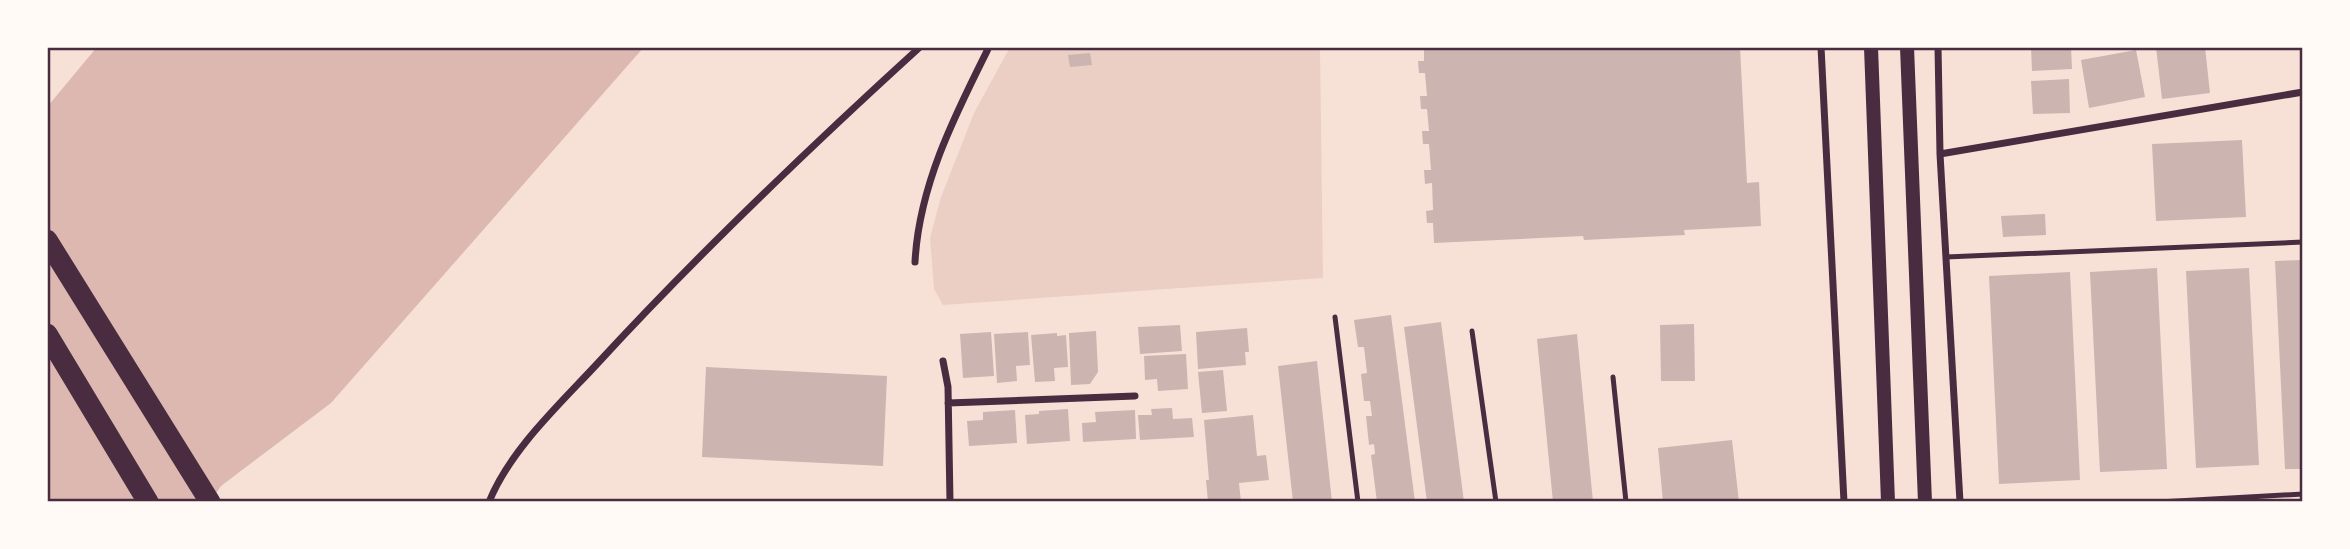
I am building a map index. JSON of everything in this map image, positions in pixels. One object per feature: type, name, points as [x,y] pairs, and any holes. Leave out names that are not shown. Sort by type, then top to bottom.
[{"type":"highway","points":[[47,240],[210,502]]},
{"type":"highway","points":[[47,334],[148,502]]},
{"type":"main road","points":[[1871,47],[1888,502]]},
{"type":"main road","points":[[1907,47],[1925,502]]},
{"type":"street","points":[[489,502],[494,490],[530,438],[615,344],[743,212],[920,47]]},
{"type":"street","points":[[915,262],[917,234],[924,201],[953,118],[989,47]]},
{"type":"street","points":[[1821,47],[1844,502]]},
{"type":"street","points":[[1938,47],[1940,154],[1960,502]]},
{"type":"street","points":[[1940,154],[2303,92]]},
{"type":"street","points":[[943,361],[948,387],[950,502]]},
{"type":"street","points":[[948,403],[1135,396]]},
{"type":"lane","points":[[1946,257],[2303,242]]},
{"type":"lane","points":[[1335,317],[1358,502]]},
{"type":"lane","points":[[1472,331],[1496,502]]},
{"type":"lane","points":[[1613,377],[1626,502]]},
{"type":"lane","points":[[2159,502],[2303,494]]},
{"type":"shaded area","points":[[97,47],[644,47],[331,403],[221,486],[210,502],[47,502],[47,107]]},
{"type":"shaded area","points":[[1010,47],[1320,47],[1323,278],[943,305],[934,289],[930,238],[941,197],[974,113]]},
{"type":"building","points":[[1424,47],[1740,47],[1747,183],[1759,182],[1761,226],[1684,230],[1685,235],[1584,240],[1583,236],[1434,243],[1433,223],[1427,223],[1426,211],[1433,210],[1432,183],[1425,184],[1424,170],[1431,170],[1429,144],[1423,144],[1422,131],[1429,131],[1427,109],[1421,109],[1420,96],[1427,96],[1425,73],[1419,73],[1418,61],[1424,61]]},
{"type":"building","points":[[2031,47],[2071,47],[2072,69],[2032,71]]},
{"type":"building","points":[[2156,47],[2205,47],[2210,93],[2162,99]]},
{"type":"building","points":[[2136,50],[2145,97],[2089,108],[2081,60]]},
{"type":"building","points":[[1090,53],[1092,65],[1070,67],[1068,55]]},
{"type":"building","points":[[2069,79],[2070,113],[2033,114],[2031,81]]},
{"type":"building","points":[[2242,140],[2246,217],[2156,221],[2152,144]]},
{"type":"building","points":[[2045,214],[2046,235],[2003,237],[2001,216]]},
{"type":"building","points":[[2303,260],[2303,469],[2285,469],[2275,261]]},
{"type":"building","points":[[2157,268],[2167,469],[2100,472],[2090,272]]},
{"type":"building","points":[[2249,268],[2259,465],[2196,468],[2186,271]]},
{"type":"building","points":[[2070,272],[2080,480],[1999,484],[1989,276]]},
{"type":"building","points":[[1391,315],[1415,502],[1377,502],[1371,455],[1375,454],[1374,444],[1369,445],[1366,416],[1372,416],[1370,401],[1364,401],[1361,374],[1367,373],[1364,347],[1358,347],[1354,320]]},
{"type":"building","points":[[1441,322],[1464,502],[1427,502],[1404,327]]},
{"type":"building","points":[[1694,324],[1695,381],[1661,381],[1660,325]]},
{"type":"building","points":[[1180,325],[1182,351],[1140,354],[1138,327]]},
{"type":"building","points":[[1247,328],[1249,352],[1245,352],[1246,365],[1198,369],[1196,332]]},
{"type":"building","points":[[1096,331],[1098,372],[1090,384],[1071,385],[1069,333]]},
{"type":"building","points":[[991,332],[994,376],[963,378],[960,334]]},
{"type":"building","points":[[1028,332],[1030,365],[1016,366],[1017,381],[997,383],[994,334]]},
{"type":"building","points":[[1057,333],[1057,336],[1066,335],[1068,367],[1054,368],[1055,381],[1035,382],[1031,335]]},
{"type":"building","points":[[1577,334],[1593,502],[1553,502],[1537,339]]},
{"type":"building","points":[[1186,354],[1188,389],[1158,391],[1157,379],[1145,380],[1144,356]]},
{"type":"building","points":[[1317,361],[1332,502],[1293,502],[1278,366]]},
{"type":"building","points":[[706,367],[887,376],[883,466],[702,457]]},
{"type":"building","points":[[1223,370],[1227,411],[1202,413],[1198,372]]},
{"type":"building","points":[[1172,408],[1173,419],[1192,418],[1194,437],[1140,440],[1138,415],[1152,415],[1151,409]]},
{"type":"building","points":[[1068,409],[1070,441],[1027,444],[1025,415]]},
{"type":"building","points":[[1015,410],[1017,443],[969,446],[967,421],[983,420],[983,412]]},
{"type":"building","points":[[1135,410],[1136,439],[1083,442],[1082,423],[1096,422],[1095,412]]},
{"type":"building","points":[[1253,415],[1257,456],[1266,455],[1269,480],[1239,483],[1241,502],[1208,502],[1204,420]]},
{"type":"building","points":[[1732,440],[1739,502],[1663,502],[1658,448]]}]
